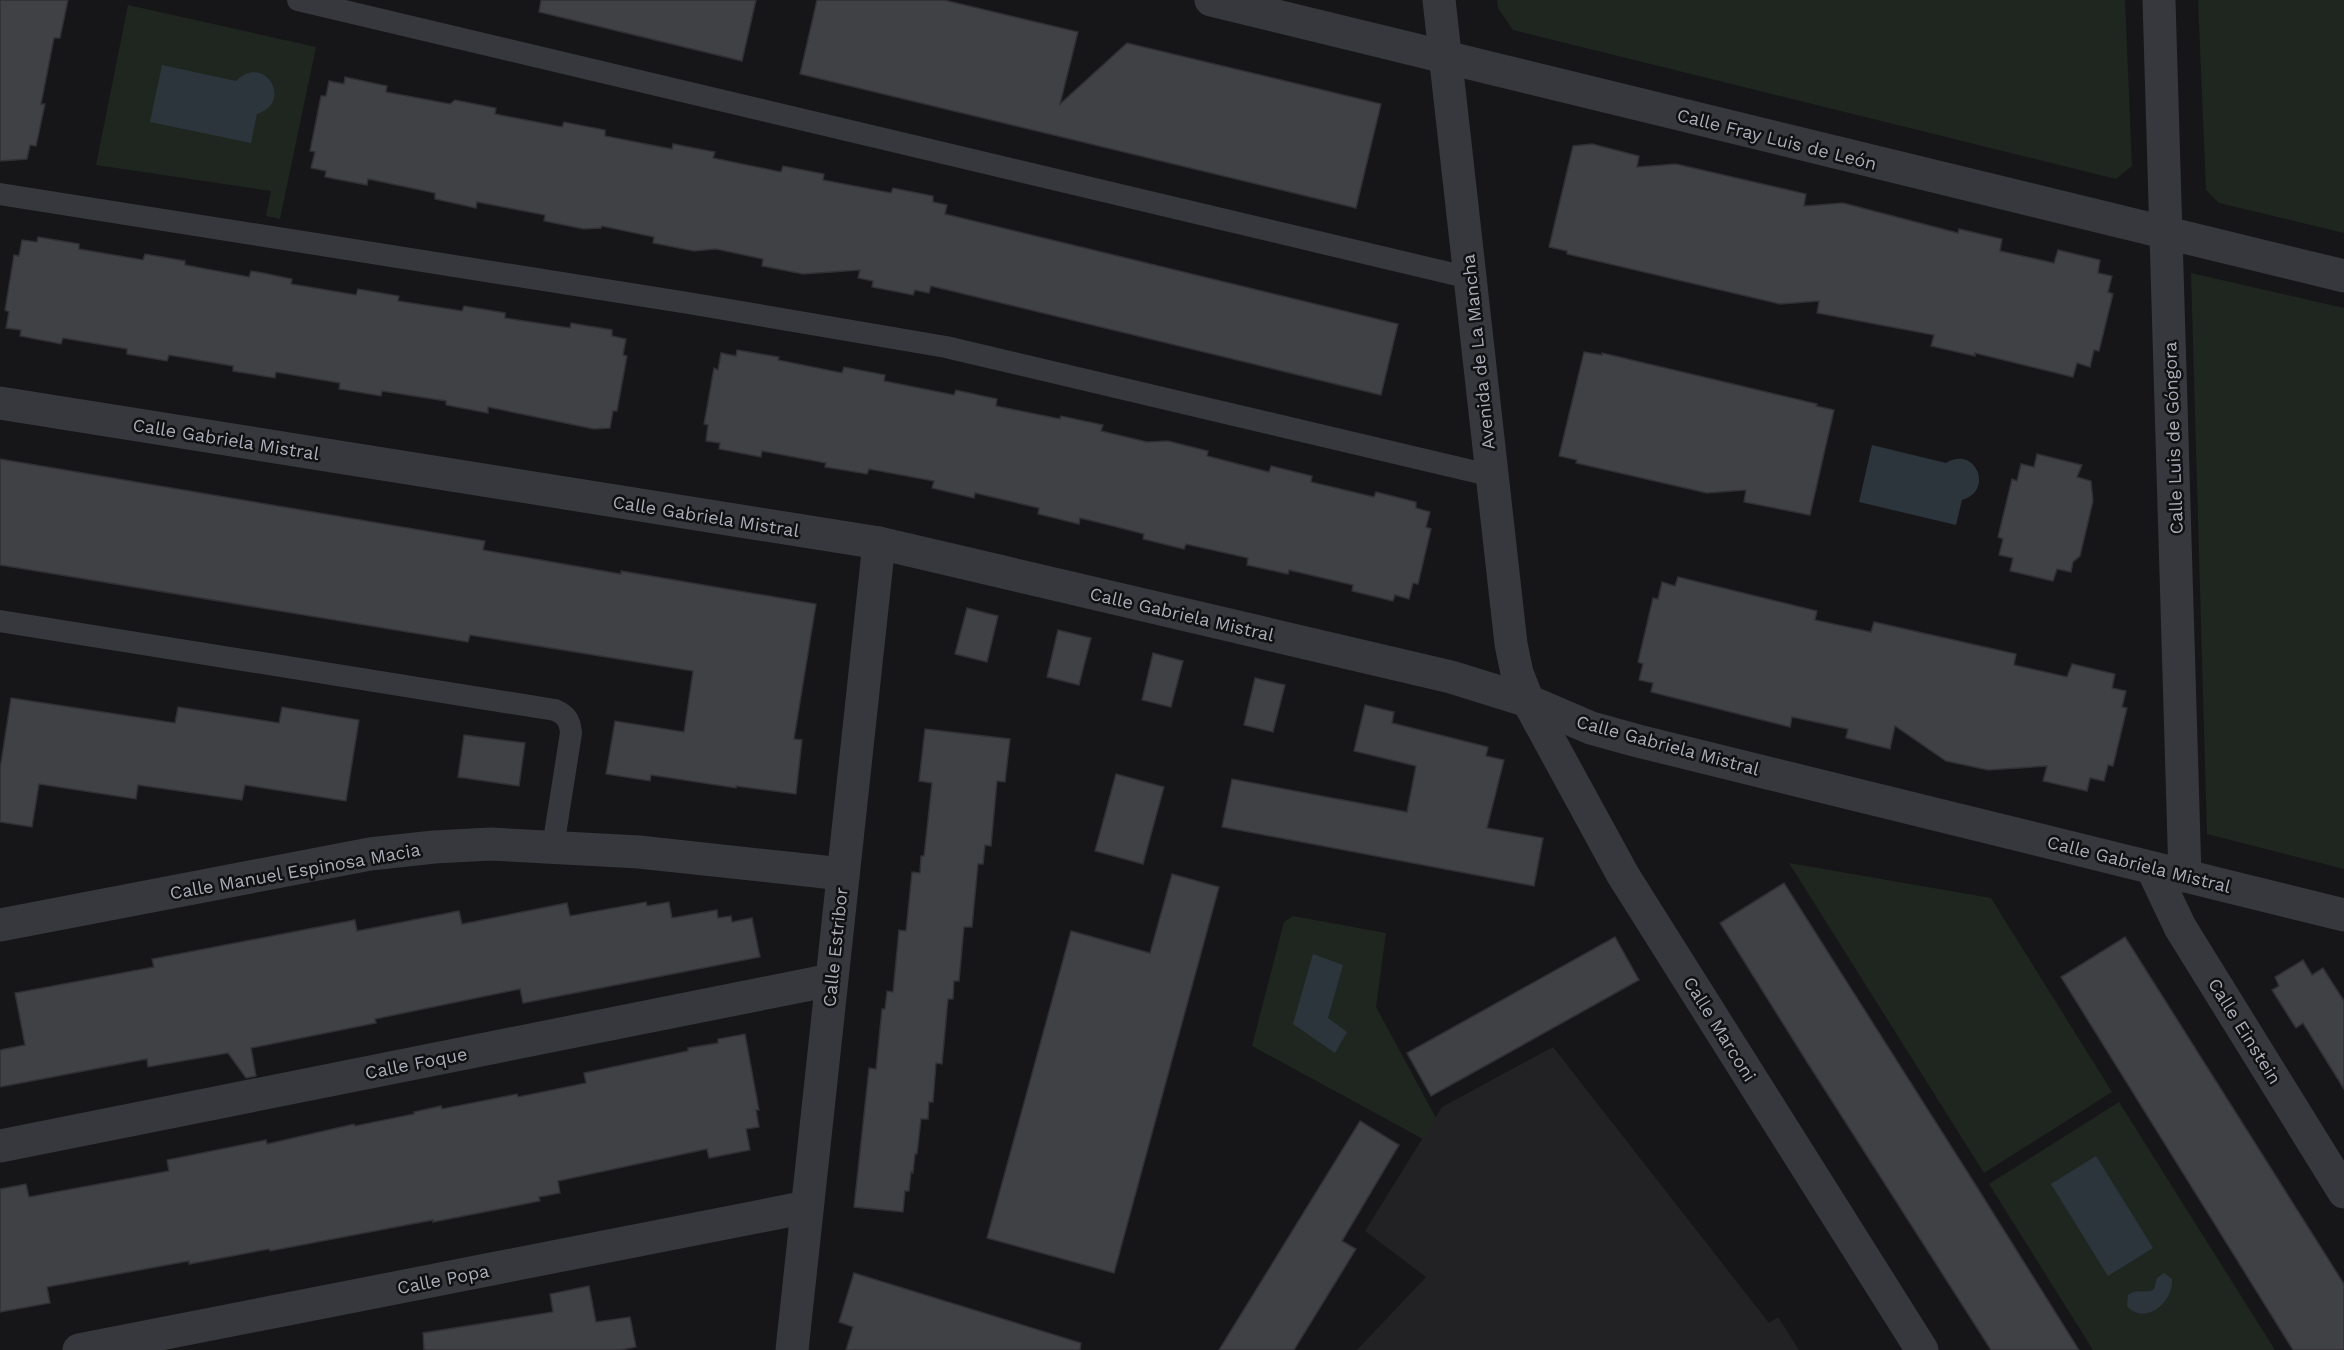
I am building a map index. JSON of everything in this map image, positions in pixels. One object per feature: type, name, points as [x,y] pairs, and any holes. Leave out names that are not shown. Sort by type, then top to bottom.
[{"type":"street","name":"Avenida de La Mancha","points":[[1439,0],[1511,644],[1517,673],[1528,701]]},
{"type":"street","name":"Calle Luis de Góngora","points":[[2159,0],[2185,876]]},
{"type":"street","name":"Calle Fray Luis de León","points":[[1217,1],[1446,56],[1549,84],[2344,276]]},
{"type":"street","name":"Calle Gabriela Mistral","points":[[0,403],[879,543],[1417,669],[1528,701],[1590,728],[1638,741],[2344,915]]},
{"type":"street","name":"Calle Estribor","points":[[792,1350],[879,543]]},
{"type":"street","name":"Calle Marconi","points":[[1528,701],[1623,875],[1922,1350]]},
{"type":"street","name":"Calle Manuel Espinosa Macia","points":[[0,925],[370,854],[491,844],[639,852],[843,874]]},
{"type":"street","name":"Calle Einstein","points":[[2152,868],[2180,927],[2344,1192]]},
{"type":"street","name":"Calle Foque","points":[[0,1146],[831,980]]},
{"type":"street","name":"Calle Popa","points":[[79,1350],[807,1207]]},
{"type":"lane","points":[[298,0],[1470,278]]},
{"type":"lane","points":[[0,194],[688,303],[946,347],[1492,476]]},
{"type":"lane","points":[[0,621],[555,710],[564,714],[570,722],[572,733],[553,847]]},
{"type":"shaded area","points":[[1497,0],[2125,0],[2132,166],[2116,179],[1513,30],[1498,8]]},
{"type":"shaded area","points":[[2198,0],[2344,0],[2344,233],[2219,203],[2206,190]]},
{"type":"shaded area","points":[[128,5],[316,47],[280,219],[266,216],[271,191],[96,165]]},
{"type":"shaded area","points":[[162,65],[236,81],[247,74],[257,72],[265,76],[271,82],[274,91],[273,100],[268,108],[257,114],[251,143],[150,122]]},
{"type":"shaded area","points":[[2191,273],[2344,308],[2344,869],[2207,834]]},
{"type":"shaded area","points":[[1872,445],[1946,463],[1956,459],[1973,464],[1979,479],[1978,487],[1972,495],[1962,500],[1956,525],[1859,502]]},
{"type":"shaded area","points":[[1789,863],[1991,898],[2112,1092],[1984,1173]]},
{"type":"shaded area","points":[[1293,916],[1386,933],[1376,1007],[1436,1118],[1423,1139],[1252,1046],[1284,922]]},
{"type":"shaded area","points":[[1313,954],[1343,965],[1328,1018],[1347,1032],[1335,1053],[1293,1024]]},
{"type":"shaded area","points":[[1553,1047],[1769,1323],[1778,1317],[1799,1350],[1357,1350],[1426,1277],[1365,1231],[1442,1107]]},
{"type":"shaded area","points":[[2119,1102],[2275,1350],[2093,1350],[1989,1184]]},
{"type":"shaded area","points":[[2096,1156],[2153,1248],[2108,1276],[2051,1184]]},
{"type":"shaded area","points":[[2164,1273],[2172,1279],[2171,1288],[2168,1296],[2157,1309],[2141,1314],[2127,1306],[2128,1295],[2154,1289],[2157,1278]]},
{"type":"building","points":[[0,0],[68,0],[60,38],[54,38],[41,104],[45,104],[36,146],[30,145],[27,159],[0,161]]},
{"type":"building","points":[[541,0],[756,0],[742,61],[539,12]]},
{"type":"building","points":[[817,0],[944,0],[1078,32],[1060,104],[1127,43],[1381,104],[1356,208],[800,74]]},
{"type":"building","points":[[345,77],[387,86],[386,92],[450,104],[455,100],[496,108],[495,114],[562,127],[564,122],[605,130],[605,136],[672,149],[673,144],[715,152],[713,158],[781,172],[783,166],[824,174],[823,180],[891,193],[893,188],[933,196],[933,202],[947,205],[945,214],[1398,324],[1381,395],[931,286],[929,293],[915,290],[913,295],[872,287],[873,281],[858,278],[860,270],[803,274],[762,266],[763,259],[716,249],[694,251],[653,243],[654,237],[602,226],[601,228],[584,229],[544,221],[545,215],[477,202],[476,208],[435,199],[435,193],[368,179],[367,185],[325,177],[326,171],[311,168],[315,152],[310,151],[321,96],[326,96],[329,81],[344,84]]},
{"type":"building","points":[[1592,144],[1639,156],[1637,167],[1676,164],[1806,194],[1804,206],[1843,203],[1958,233],[1959,229],[2002,239],[2000,251],[2054,263],[2058,250],[2100,260],[2098,273],[2112,276],[2108,292],[2113,294],[2099,351],[2094,350],[2090,367],[2077,363],[2073,377],[1975,353],[1975,356],[1931,346],[1934,335],[1817,313],[1819,301],[1780,304],[1567,254],[1567,251],[1549,247],[1573,146]]},
{"type":"building","points":[[38,237],[79,244],[79,249],[143,260],[145,254],[185,261],[185,265],[249,277],[251,271],[263,273],[292,279],[291,284],[356,295],[358,289],[399,296],[398,301],[462,311],[464,306],[505,313],[505,318],[570,328],[571,323],[612,330],[612,336],[626,339],[623,355],[627,356],[617,411],[613,411],[610,428],[594,429],[488,407],[488,413],[446,405],[446,401],[382,391],[381,396],[339,389],[340,383],[276,372],[275,378],[233,371],[233,366],[169,355],[167,361],[127,354],[127,349],[63,338],[61,344],[20,336],[21,330],[6,328],[9,312],[5,310],[14,255],[19,256],[22,240],[37,242]]},
{"type":"building","points":[[737,350],[779,357],[778,360],[842,373],[844,367],[885,375],[884,381],[954,395],[956,390],[997,399],[996,406],[1103,425],[1101,431],[1147,442],[1168,441],[1208,451],[1207,456],[1269,472],[1271,466],[1312,476],[1311,482],[1374,497],[1376,492],[1416,502],[1416,508],[1430,512],[1426,527],[1431,529],[1418,584],[1413,583],[1409,599],[1395,595],[1393,601],[1352,591],[1353,585],[1289,570],[1288,574],[1247,565],[1248,558],[1186,544],[1184,549],[1143,539],[1144,534],[1080,518],[1079,524],[1038,514],[1039,508],[975,493],[974,498],[932,488],[934,481],[869,469],[867,474],[825,467],[826,463],[762,451],[761,457],[719,449],[720,443],[706,441],[708,425],[704,424],[714,368],[718,370],[721,353],[736,356]]},
{"type":"building","points":[[1584,352],[1602,355],[1602,353],[1834,410],[1810,515],[1744,502],[1746,490],[1707,493],[1576,463],[1577,460],[1559,456]]},
{"type":"building","points":[[2037,454],[2082,465],[2077,477],[2091,481],[2093,501],[2080,556],[2073,562],[2071,572],[2057,569],[2053,581],[2010,571],[2013,558],[1999,555],[2003,539],[1998,537],[2012,479],[2017,481],[2021,464],[2034,467]]},
{"type":"building","points":[[0,459],[485,541],[483,550],[816,604],[794,739],[802,740],[796,794],[736,786],[736,788],[651,775],[650,781],[606,774],[615,721],[684,732],[693,671],[470,635],[468,642],[0,565]]},
{"type":"building","points":[[1678,577],[1817,611],[1815,620],[1871,632],[1874,622],[2016,654],[2014,665],[2067,677],[2072,664],[2115,674],[2112,688],[2126,691],[2122,707],[2127,708],[2113,766],[2108,765],[2104,781],[2090,778],[2087,791],[2043,781],[2047,766],[1988,770],[1946,761],[1895,726],[1890,749],[1846,738],[1848,729],[1792,717],[1790,727],[1651,692],[1653,683],[1639,680],[1643,664],[1638,662],[1653,598],[1658,599],[1662,582],[1675,586]]},
{"type":"building","points":[[967,608],[998,616],[987,662],[955,654]]},
{"type":"building","points":[[1058,630],[1091,638],[1079,685],[1047,677]]},
{"type":"building","points":[[1153,653],[1183,661],[1171,707],[1142,700]]},
{"type":"building","points":[[1255,678],[1285,685],[1273,732],[1244,725]]},
{"type":"building","points":[[11,698],[175,723],[178,707],[279,723],[282,707],[359,720],[346,801],[245,785],[242,800],[138,785],[136,799],[39,784],[32,827],[0,822],[0,769]]},
{"type":"building","points":[[1365,705],[1394,712],[1392,723],[1488,747],[1486,756],[1504,760],[1487,828],[1543,838],[1534,886],[1222,827],[1232,779],[1407,812],[1416,766],[1354,751]]},
{"type":"building","points":[[925,729],[1010,739],[1005,782],[997,781],[991,846],[985,845],[983,864],[978,864],[972,927],[964,927],[959,981],[954,981],[953,999],[948,999],[942,1064],[936,1063],[933,1102],[929,1102],[928,1119],[921,1119],[917,1154],[915,1154],[913,1173],[911,1172],[909,1191],[905,1191],[903,1212],[854,1207],[869,1068],[876,1069],[882,1009],[885,1009],[887,991],[893,992],[899,930],[906,931],[912,872],[920,873],[921,856],[924,856],[932,783],[919,781]]},
{"type":"building","points":[[464,735],[525,743],[519,786],[458,777]]},
{"type":"building","points":[[1116,774],[1164,787],[1143,864],[1095,851]]},
{"type":"building","points":[[1172,874],[1219,887],[1114,1273],[987,1238],[1071,931],[1150,953]]},
{"type":"building","points":[[1784,883],[2079,1350],[1991,1350],[1807,1062],[1720,923]]},
{"type":"building","points":[[646,902],[647,906],[669,902],[672,918],[717,910],[718,918],[731,916],[732,922],[752,918],[760,957],[523,1003],[520,989],[375,1019],[376,1023],[251,1048],[256,1076],[246,1078],[228,1053],[148,1067],[147,1059],[0,1087],[0,1050],[25,1045],[15,993],[154,967],[152,959],[355,920],[357,931],[459,911],[462,924],[567,903],[570,916]]},
{"type":"building","points":[[1615,937],[1639,980],[1431,1096],[1407,1053]]},
{"type":"building","points":[[2125,937],[2344,1284],[2344,1350],[2293,1350],[2061,977]]},
{"type":"building","points":[[2303,960],[2312,975],[2323,968],[2344,1001],[2344,1089],[2303,1023],[2296,1028],[2272,990],[2279,986],[2275,977]]},
{"type":"building","points":[[745,1034],[759,1110],[756,1110],[759,1127],[746,1129],[750,1150],[709,1158],[707,1149],[558,1181],[560,1193],[539,1197],[540,1201],[433,1222],[433,1220],[189,1264],[189,1261],[47,1287],[50,1303],[0,1312],[0,1189],[26,1184],[29,1197],[169,1171],[167,1160],[266,1140],[267,1144],[354,1124],[355,1126],[414,1114],[414,1112],[441,1106],[442,1109],[517,1094],[518,1097],[586,1083],[584,1073],[688,1051],[688,1048],[718,1043],[718,1039]]},
{"type":"building","points":[[1360,1121],[1399,1145],[1342,1241],[1356,1249],[1294,1350],[1219,1350]]},
{"type":"building","points":[[854,1273],[1081,1343],[1080,1350],[846,1350],[853,1327],[839,1322]]},
{"type":"building","points":[[589,1286],[596,1322],[630,1317],[636,1347],[620,1350],[424,1350],[423,1333],[553,1312],[550,1294]]}]
